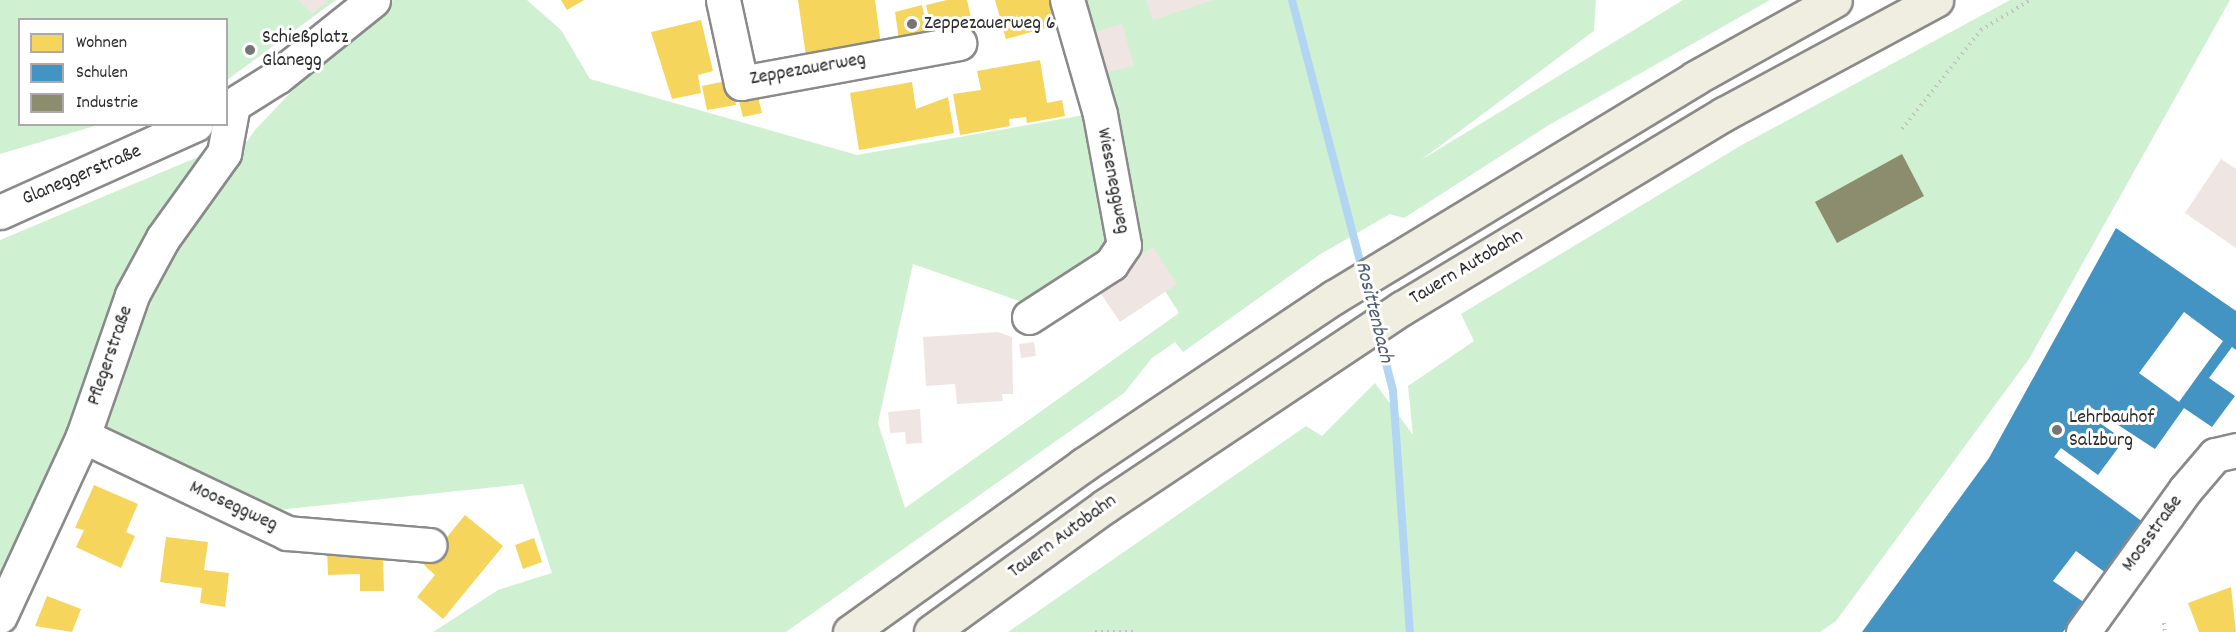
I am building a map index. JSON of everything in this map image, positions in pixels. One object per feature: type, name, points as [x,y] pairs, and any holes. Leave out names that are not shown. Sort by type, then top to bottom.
[{"type":"highway","points":[[850,632],[1083,465],[1390,261],[1835,0]]},
{"type":"highway","name":"Tauern Autobahn","points":[[931,632],[1105,506],[1402,308],[1724,114],[1936,0]]},
{"type":"street","points":[[230,107],[373,0]]},
{"type":"street","name":"Zeppezauerweg","points":[[723,0],[741,83],[959,43]]},
{"type":"street","name":"Wieseneggweg","points":[[1029,317],[1111,264],[1124,245],[1100,114],[1067,0]]},
{"type":"street","name":"Pflegerstraße","points":[[228,122],[230,107]]},
{"type":"street","name":"Glaneggerstraße","points":[[0,212],[192,126]]},
{"type":"street","name":"Pflegerstraße","points":[[0,616],[83,436],[132,295],[163,238],[224,153],[228,126]]},
{"type":"street","name":"Mooseggweg","points":[[83,436],[287,532],[429,544]]},
{"type":"street","name":"Moosstraße","points":[[2083,632],[2184,490],[2215,455],[2236,450]]},
{"type":"path","points":[[1902,129],[1981,30],[2030,0]]},
{"type":"path","points":[[2164,624],[2165,632]]},
{"type":"path","points":[[1095,632],[1137,632]]},
{"type":"green space","points":[[0,0],[336,0],[228,79],[228,18],[18,18],[18,126],[95,126],[0,154]]},
{"type":"green space","points":[[393,0],[527,0],[561,30],[590,79],[857,155],[1107,111],[1076,0],[1596,0],[1594,31],[1421,160],[1683,0],[1770,0],[1549,125],[1404,218],[1390,214],[1319,255],[1183,352],[1175,342],[1152,358],[1124,393],[786,632],[433,632],[498,590],[552,573],[523,484],[268,511],[97,432],[147,297],[187,225],[255,130],[311,71]],"holes":[[[1135,243],[1179,313],[905,508],[878,423],[913,264],[1031,305]]]},
{"type":"green space","points":[[2010,0],[2230,0],[2029,359],[1836,621],[1820,632],[1008,632],[1306,426],[1322,436],[1375,383],[1413,435],[1408,386],[1474,341],[1461,314],[1740,146]]},
{"type":"green space","points":[[205,154],[70,437],[0,593],[0,240]]},
{"type":"building: Wohnen","points":[[561,0],[584,0],[567,10]]},
{"type":"building: Wohnen","points":[[798,0],[875,0],[881,45],[806,56]]},
{"type":"building: Wohnen","points":[[947,0],[967,0],[973,26],[933,35],[926,5]]},
{"type":"building: Wohnen","points":[[995,0],[1050,0],[1057,25],[1006,39]]},
{"type":"building: Wohnen","name":"Zeppezauerweg 6","points":[[922,5],[929,36],[899,40],[895,12]]},
{"type":"building: Wohnen","points":[[701,20],[713,71],[698,75],[701,93],[672,99],[651,32]]},
{"type":"building: Wohnen","points":[[1040,60],[1047,103],[1062,100],[1065,116],[1027,123],[1026,117],[1009,119],[1010,126],[960,135],[953,94],[981,90],[977,71]]},
{"type":"building: Wohnen","points":[[731,80],[736,105],[707,110],[702,86]]},
{"type":"building: Wohnen","points":[[912,82],[916,109],[948,97],[954,133],[859,150],[850,93]]},
{"type":"building: Wohnen","points":[[757,93],[762,113],[743,117],[738,97]]},
{"type":"building: Wohnen","points":[[94,485],[138,504],[126,532],[135,536],[121,568],[76,547],[84,530],[75,528]]},
{"type":"building: Wohnen","points":[[465,515],[503,546],[443,619],[417,597],[435,575],[424,565]]},
{"type":"building: Wohnen","points":[[166,537],[208,542],[204,570],[229,573],[225,607],[200,603],[202,588],[160,582]]},
{"type":"building: Wohnen","points":[[534,538],[542,562],[523,569],[515,545]]},
{"type":"building: Wohnen","points":[[373,545],[374,560],[383,560],[384,591],[360,591],[360,574],[328,575],[327,547]]},
{"type":"building: Wohnen","points":[[2231,587],[2236,632],[2199,632],[2188,603]]},
{"type":"building: Wohnen","points":[[47,596],[81,609],[72,632],[35,626]]},
{"type":"building: Schulen","name":"Lehrbauhof Salzburg","points":[[2116,228],[2236,311],[2236,350],[2232,347],[2209,378],[2235,396],[2212,427],[2184,408],[2155,449],[2092,408],[2087,414],[2124,440],[2098,475],[2061,448],[2054,457],[2143,522],[2106,573],[2076,551],[2053,581],[2085,603],[2063,632],[1862,632],[1989,458]],"holes":[[[2184,312],[2223,341],[2179,402],[2139,373]]]},
{"type":"building: Industrie","points":[[1902,154],[1924,196],[1837,243],[1815,202]]},
{"type":"building: Sonstige","points":[[299,0],[328,0],[312,14]]},
{"type":"building: Sonstige","points":[[1146,0],[1213,0],[1153,20]]},
{"type":"building: Sonstige","points":[[1122,24],[1134,66],[1099,74],[1092,33]]},
{"type":"building: Sonstige","points":[[2221,159],[2236,169],[2236,248],[2185,213]]},
{"type":"building: Sonstige","points":[[1153,247],[1177,284],[1120,322],[1095,285]]},
{"type":"building: Sonstige","points":[[998,332],[1012,337],[1013,394],[1002,394],[1003,401],[957,404],[955,384],[926,386],[923,337]]},
{"type":"building: Sonstige","points":[[1034,342],[1036,356],[1021,358],[1019,344]]},
{"type":"building: Sonstige","points":[[920,409],[922,443],[906,444],[905,432],[890,433],[888,412]]},
{"type":"waterway","name":"Rosittenbach","points":[[1292,0],[1363,273]]},
{"type":"waterway","name":"Rosittenbach","points":[[1366,286],[1374,317]]},
{"type":"waterway","name":"Rosittenbach","points":[[1378,332],[1393,391],[1410,632]]},
{"type":"place","name":"Zeppezauerweg 6","points":[[912,24]]},
{"type":"place","name":"Schießplatz Glanegg","points":[[250,50]]},
{"type":"place","name":"Lehrbauhof Salzburg","points":[[2057,430]]}]
